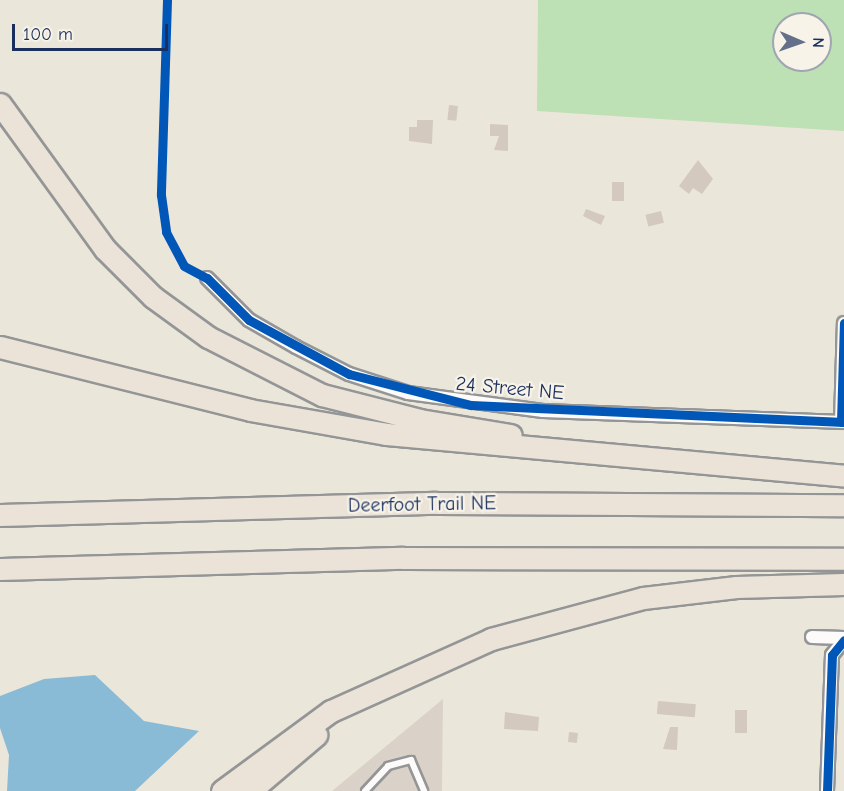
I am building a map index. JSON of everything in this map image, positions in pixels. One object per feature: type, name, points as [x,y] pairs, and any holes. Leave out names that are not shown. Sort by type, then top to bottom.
[{"type":"highway","points":[[0,104],[81,222],[128,275],[193,327],[289,381],[420,420],[678,459]]},
{"type":"highway","points":[[0,347],[250,410],[354,429],[497,447],[678,459],[844,476]]},
{"type":"highway","name":"Deerfoot Trail NE","points":[[0,515],[436,503],[844,505]]},
{"type":"highway","points":[[0,568],[403,558],[844,559]]},
{"type":"highway","points":[[222,791],[331,711],[400,677],[524,629],[643,598],[736,587],[844,584]]},
{"type":"highway","points":[[250,791],[326,727],[400,677]]},
{"type":"street","name":"24 Street NE","points":[[207,278],[249,320],[296,347],[349,374],[408,393],[543,411],[842,422]]},
{"type":"street","points":[[842,422],[844,323]]},
{"type":"street","points":[[812,637],[844,639]]},
{"type":"street","points":[[827,791],[832,655],[844,639]]},
{"type":"lane","points":[[365,791],[388,766],[411,760],[424,791]]},
{"type":"shaded area","points":[[443,699],[442,791],[332,791]]},
{"type":"green space","points":[[538,0],[844,0],[844,131],[537,111]]},
{"type":"water","points":[[95,675],[144,721],[199,731],[135,791],[7,791],[9,755],[0,728],[0,696],[44,679]]},
{"type":"building","points":[[449,105],[458,106],[456,121],[447,120]]},
{"type":"building","points":[[417,120],[433,120],[432,144],[409,141],[409,127],[417,127]]},
{"type":"building","points":[[490,124],[508,125],[508,151],[494,150],[499,136],[490,136]]},
{"type":"building","points":[[698,160],[713,179],[702,194],[693,188],[689,194],[679,186]]},
{"type":"building","points":[[612,182],[624,182],[624,201],[612,201]]},
{"type":"building","points":[[586,209],[605,216],[601,225],[583,216]]},
{"type":"building","points":[[661,211],[664,223],[648,227],[645,215]]},
{"type":"building","points":[[658,701],[696,704],[695,717],[657,714]]},
{"type":"building","points":[[735,710],[747,710],[747,733],[735,733]]},
{"type":"building","points":[[505,712],[539,717],[538,731],[504,729]]},
{"type":"building","points":[[670,727],[678,727],[677,750],[663,749]]},
{"type":"building","points":[[569,732],[578,733],[577,743],[568,742]]},
{"type":"cycle path","points":[[167,0],[161,195],[166,232],[184,266],[207,278],[249,320],[349,374],[471,405],[844,422]]},
{"type":"cycle path","points":[[841,422],[844,323]]},
{"type":"cycle path","points":[[827,791],[832,655],[844,640]]}]
